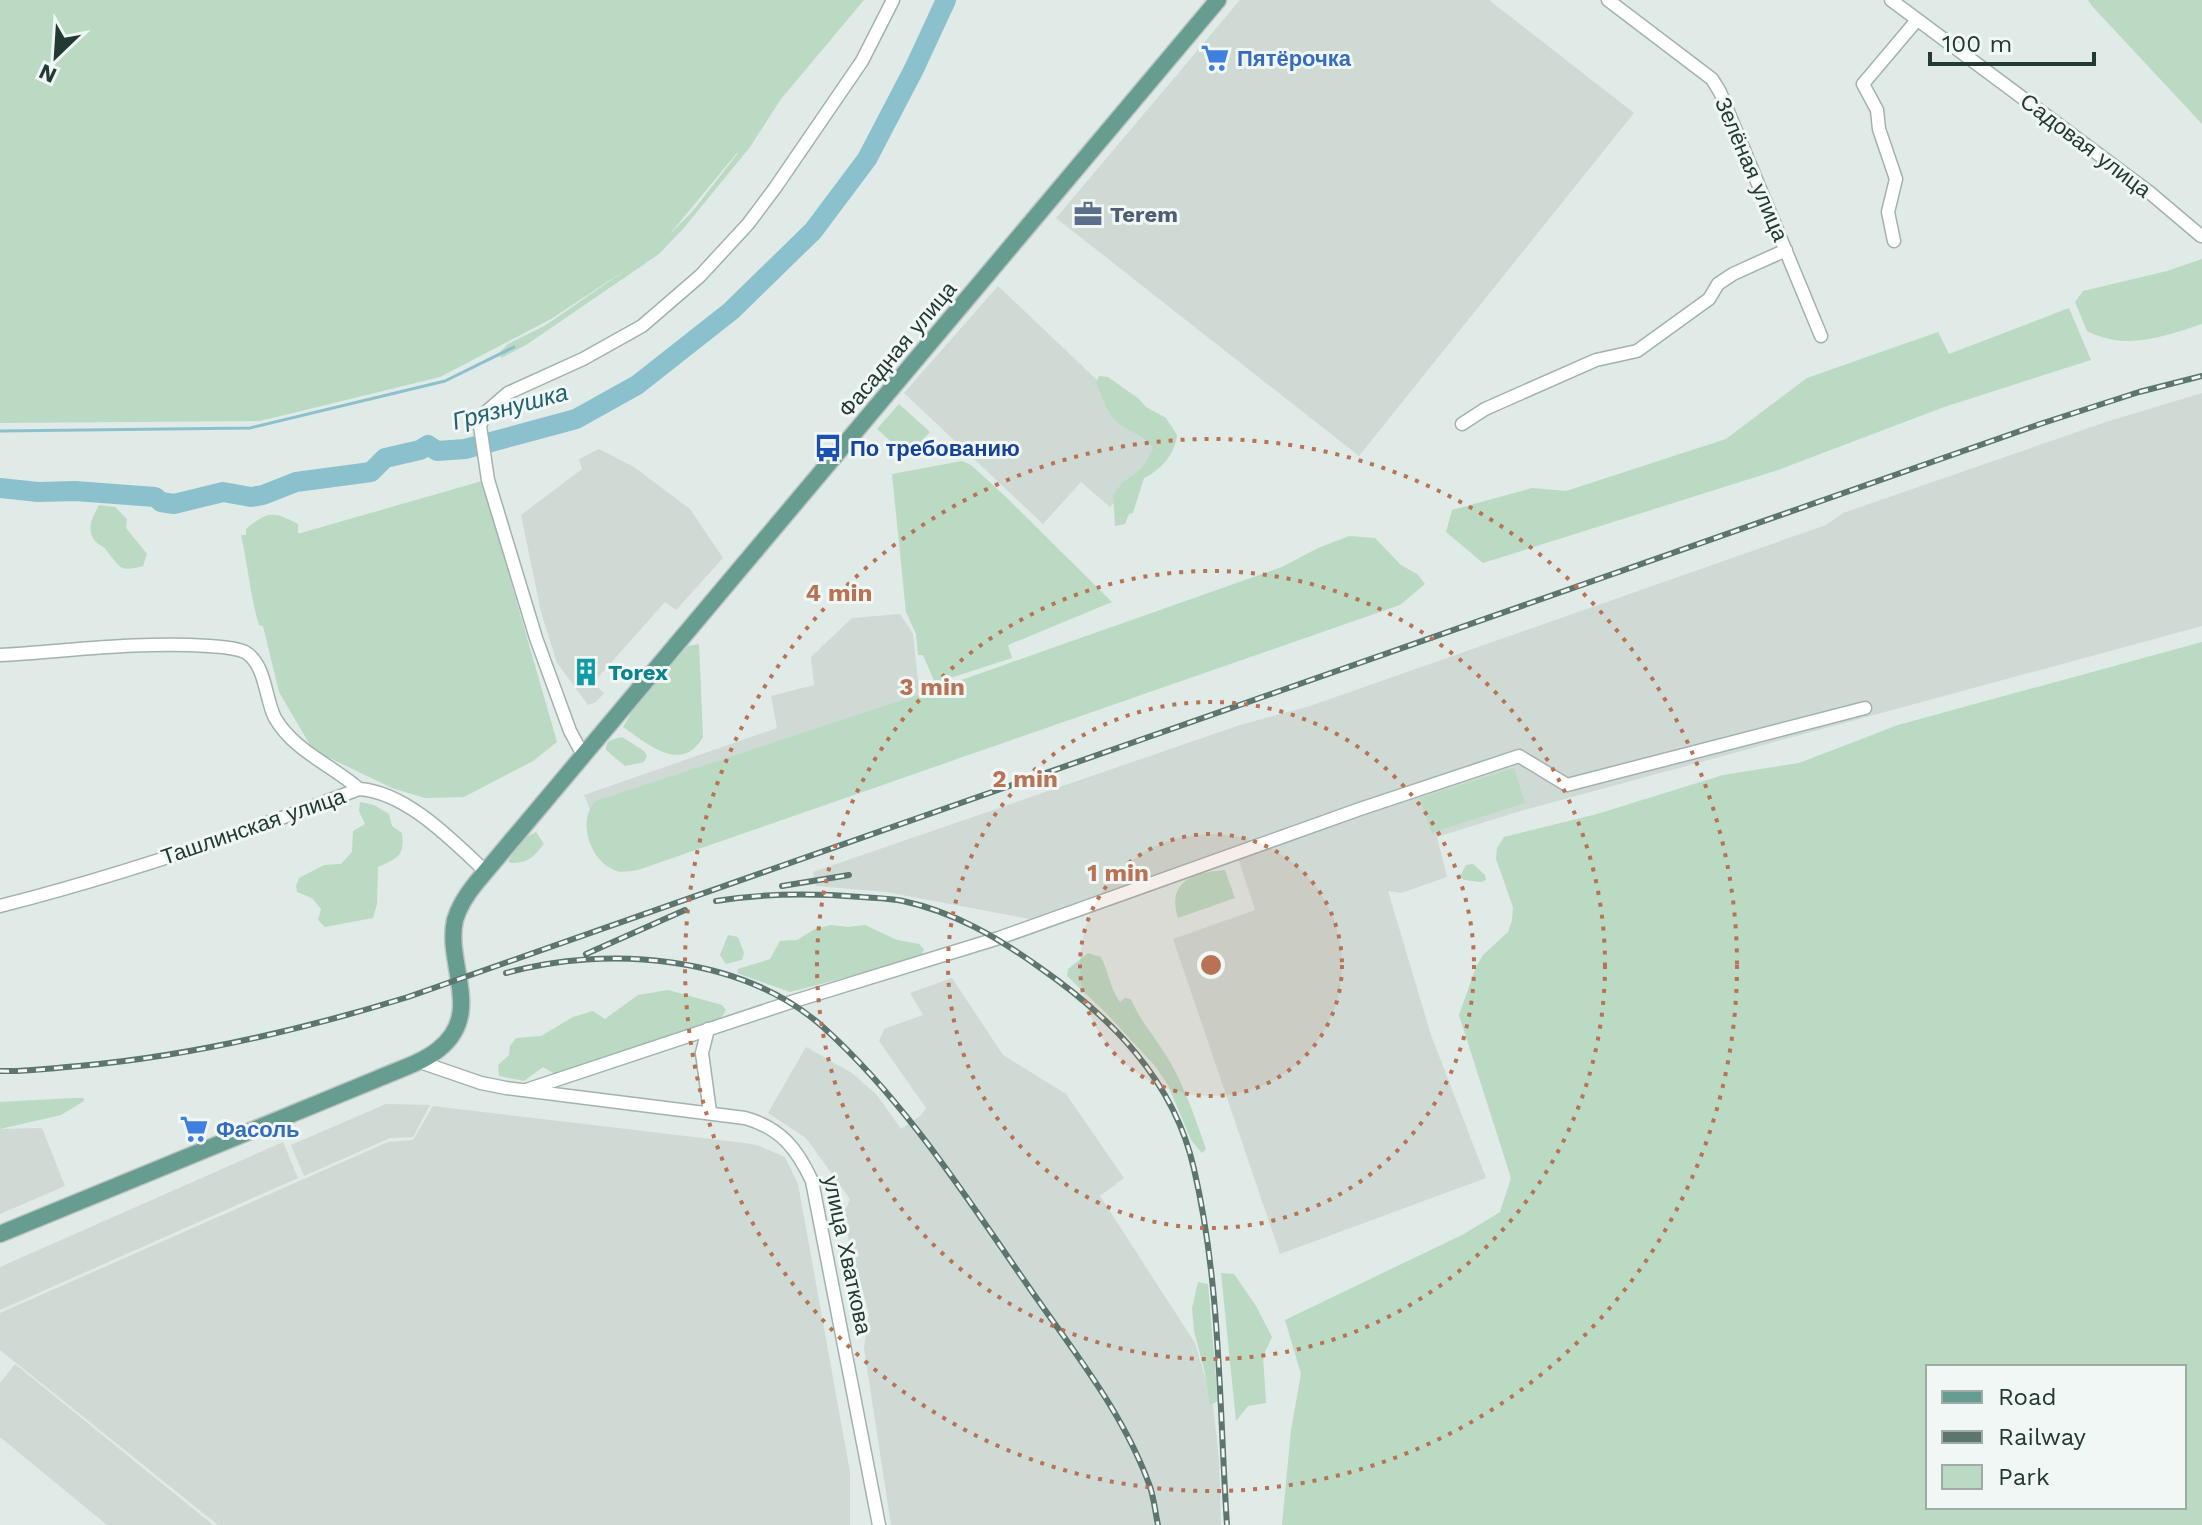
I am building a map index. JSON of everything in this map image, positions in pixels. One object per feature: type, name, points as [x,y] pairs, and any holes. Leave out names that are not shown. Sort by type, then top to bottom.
[{"type":"main road","name":"Фасадная улица","points":[[0,1234],[377,1079],[436,1051],[446,1042],[459,1018],[461,986],[453,944],[455,921],[462,901],[1218,0]]},
{"type":"street","points":[[583,755],[570,731],[536,638],[488,480],[480,426],[485,413],[508,393],[583,359],[642,326],[700,276],[748,224],[775,188],[862,61],[893,0]]},
{"type":"street","name":"Зелёная улица","points":[[1608,0],[1712,79],[1821,336]]},
{"type":"street","name":"Садовая улица","points":[[1891,0],[2149,192],[2201,236]]},
{"type":"street","points":[[1894,241],[1888,212],[1896,179],[1879,129],[1877,110],[1863,84],[1917,20]]},
{"type":"street","points":[[1462,424],[1485,409],[1596,360],[1637,351],[1709,299],[1718,284],[1786,250]]},
{"type":"street","points":[[0,655],[180,644],[228,648],[246,653],[258,668],[275,719],[309,755],[359,789]]},
{"type":"street","points":[[526,1090],[999,938],[1360,809],[1519,756],[1567,785],[1865,708]]},
{"type":"street","name":"Ташлинская улица","points":[[0,906],[153,862],[359,789],[394,799],[440,828],[485,871]]},
{"type":"street","points":[[708,1029],[702,1053],[710,1112]]},
{"type":"street","name":"улица Хваткова","points":[[417,1061],[481,1083],[745,1118],[769,1127],[792,1145],[812,1181],[879,1525]]},
{"type":"shaded area","points":[[1240,0],[1489,0],[1634,113],[1359,456],[1056,218]]},
{"type":"shaded area","points":[[998,286],[1096,379],[1158,455],[1110,507],[1081,482],[1043,524],[904,393]]},
{"type":"shaded area","points":[[2202,393],[2202,626],[1524,810],[1437,837],[1447,877],[1401,893],[1388,891],[1431,1035],[1486,1178],[1280,1254],[1173,939],[1255,910],[1235,849],[1030,919],[886,892],[816,886],[813,872],[1240,725],[1310,706],[1826,525],[1843,513],[2106,422]]},
{"type":"shaded area","points":[[599,449],[634,467],[690,509],[723,558],[676,610],[665,602],[593,683],[604,693],[588,705],[557,663],[541,612],[521,515],[582,469],[579,459]]},
{"type":"shaded area","points":[[900,614],[913,634],[921,708],[593,817],[584,795],[777,728],[771,696],[814,685],[811,657],[852,618]]},
{"type":"shaded area","points":[[952,978],[1003,1055],[1066,1094],[1124,1178],[1100,1196],[1195,1343],[1213,1404],[1221,1525],[891,1525],[864,1348],[869,1314],[841,1211],[850,1199],[806,1138],[768,1113],[806,1047],[852,1073],[877,1095],[901,1129],[920,1116],[926,1108],[879,1041],[884,1029],[923,1015],[910,993]]},
{"type":"shaded area","points":[[386,1104],[430,1105],[413,1137],[390,1138],[304,1176],[291,1145]]},
{"type":"shaded area","points":[[433,1106],[745,1143],[785,1157],[798,1184],[850,1472],[850,1525],[218,1525],[0,1350],[0,1313],[388,1142],[413,1140]]},
{"type":"shaded area","points":[[42,1128],[65,1186],[0,1214],[0,1129]]},
{"type":"shaded area","points":[[283,1142],[298,1178],[0,1310],[0,1267]]},
{"type":"shaded area","points":[[15,1364],[213,1525],[107,1525],[0,1437],[0,1383]]},
{"type":"green space","points":[[0,0],[864,0],[781,99],[750,147],[659,254],[526,345],[501,358],[500,352],[508,344],[546,325],[630,267],[551,319],[440,377],[260,421],[0,423]],"holes":[[[738,153],[692,212],[669,235]]]},
{"type":"green space","points":[[2088,0],[2202,0],[2202,124],[2092,6]]},
{"type":"green space","points":[[2202,259],[2202,324],[2158,337],[2130,341],[2101,337],[2087,331],[2075,302],[2083,291],[2167,271]]},
{"type":"green space","points":[[2069,308],[2091,360],[1944,407],[1778,470],[1483,563],[1446,532],[1452,510],[1532,488],[1566,491],[1726,439],[1807,378],[1938,332],[1949,354]]},
{"type":"green space","points":[[1099,376],[1108,377],[1146,407],[1166,418],[1177,435],[1166,461],[1144,478],[1133,513],[1129,514],[1125,524],[1115,526],[1113,495],[1122,483],[1142,468],[1153,449],[1113,418],[1096,383]]},
{"type":"green space","points":[[899,404],[930,432],[907,456],[877,429]]},
{"type":"green space","points":[[962,461],[971,465],[1006,497],[1112,602],[1008,645],[1012,658],[935,683],[923,655],[918,655],[916,634],[906,612],[892,474]]},
{"type":"green space","points":[[482,481],[557,742],[533,761],[464,797],[425,798],[392,788],[313,750],[279,692],[263,626],[259,625],[256,614],[241,535],[246,535],[246,529],[266,516],[276,515],[298,524],[298,533],[301,533]]},
{"type":"green space","points":[[99,505],[115,507],[127,519],[126,528],[147,554],[143,566],[120,567],[96,542],[91,528]]},
{"type":"green space","points":[[1349,536],[1375,538],[1425,584],[1400,605],[638,870],[615,871],[604,864],[588,838],[587,818],[596,801],[936,689],[1282,567]]},
{"type":"green space","points":[[2202,642],[2202,1525],[1282,1525],[1291,1430],[1301,1374],[1285,1320],[1464,1234],[1500,1212],[1511,1178],[1459,1015],[1476,967],[1483,955],[1508,932],[1512,920],[1513,907],[1496,859],[1497,848],[1504,837],[1597,814],[1723,775],[1799,763],[1898,725]]},
{"type":"green space","points":[[699,644],[703,737],[685,754],[674,755],[653,747],[623,727],[638,702],[688,646]]},
{"type":"green space","points":[[622,737],[644,751],[647,756],[644,762],[625,766],[606,750],[609,741]]},
{"type":"green space","points":[[1514,768],[1525,803],[1431,833],[1420,798]]},
{"type":"green space","points":[[360,802],[374,805],[389,814],[392,826],[402,833],[401,852],[395,859],[378,867],[377,904],[373,918],[325,927],[318,920],[321,909],[312,898],[297,892],[296,886],[299,878],[324,865],[341,864],[352,852],[353,831],[365,824],[359,811]]},
{"type":"green space","points":[[536,832],[544,844],[537,852],[522,862],[508,861],[524,838]]},
{"type":"green space","points":[[1473,864],[1486,880],[1464,880],[1460,876],[1466,865]]},
{"type":"green space","points":[[1225,870],[1235,898],[1178,918],[1175,905],[1180,887],[1194,876]]},
{"type":"green space","points":[[831,925],[865,925],[897,940],[919,944],[924,949],[916,959],[790,992],[737,973],[738,969],[770,959],[780,941],[797,940],[815,929]]},
{"type":"green space","points":[[728,935],[738,937],[744,953],[742,960],[726,964],[720,955]]},
{"type":"green space","points":[[1088,953],[1101,957],[1120,1002],[1125,998],[1131,999],[1173,1068],[1206,1149],[1202,1153],[1191,1140],[1168,1085],[1155,1066],[1067,976],[1068,969]]},
{"type":"green space","points":[[668,990],[722,1005],[726,1010],[719,1022],[555,1074],[543,1067],[524,1081],[499,1076],[498,1065],[509,1055],[510,1046],[516,1038],[541,1036],[573,1017],[593,1011],[605,1019],[638,995]]},
{"type":"green space","points":[[84,1098],[84,1101],[61,1115],[0,1129],[0,1102]]},
{"type":"green space","points":[[1221,1273],[1234,1274],[1272,1337],[1263,1356],[1266,1403],[1248,1406],[1236,1421]]},
{"type":"green space","points":[[1198,1282],[1208,1284],[1218,1401],[1210,1405],[1194,1331],[1192,1308]]},
{"type":"waterway","name":"Грязнушка","points":[[0,488],[155,497],[161,502],[174,504],[223,492],[251,497],[296,482],[371,472],[385,458],[420,450],[428,445],[437,451],[465,449],[576,419],[637,385],[731,311],[813,231],[867,159],[946,0]]},
{"type":"waterway","points":[[0,431],[250,428],[445,381],[514,347]]},
{"type":"railway","points":[[0,1071],[40,1070],[163,1056],[286,1031],[408,997],[2040,424],[2139,392],[2202,376]]},
{"type":"railway","points":[[782,886],[849,875]]},
{"type":"railway","points":[[716,901],[770,895],[824,895],[893,899],[940,912],[991,936],[1066,986],[1136,1053],[1155,1079],[1185,1137],[1203,1213],[1218,1346],[1227,1525]]},
{"type":"railway","points":[[586,954],[685,910]]},
{"type":"railway","points":[[506,973],[545,964],[586,960],[672,962],[753,984],[790,1003],[823,1027],[880,1085],[932,1149],[1094,1380],[1138,1457],[1151,1489],[1158,1525]]},
{"type":"place","name":"Пятёрочка","points":[[1215,58]]},
{"type":"place","name":"Terem","points":[[1088,214]]},
{"type":"place","name":"По требованию","points":[[828,448]]},
{"type":"place","name":"Torex","points":[[586,672]]},
{"type":"place","name":"Фасоль","points":[[194,1129]]}]
